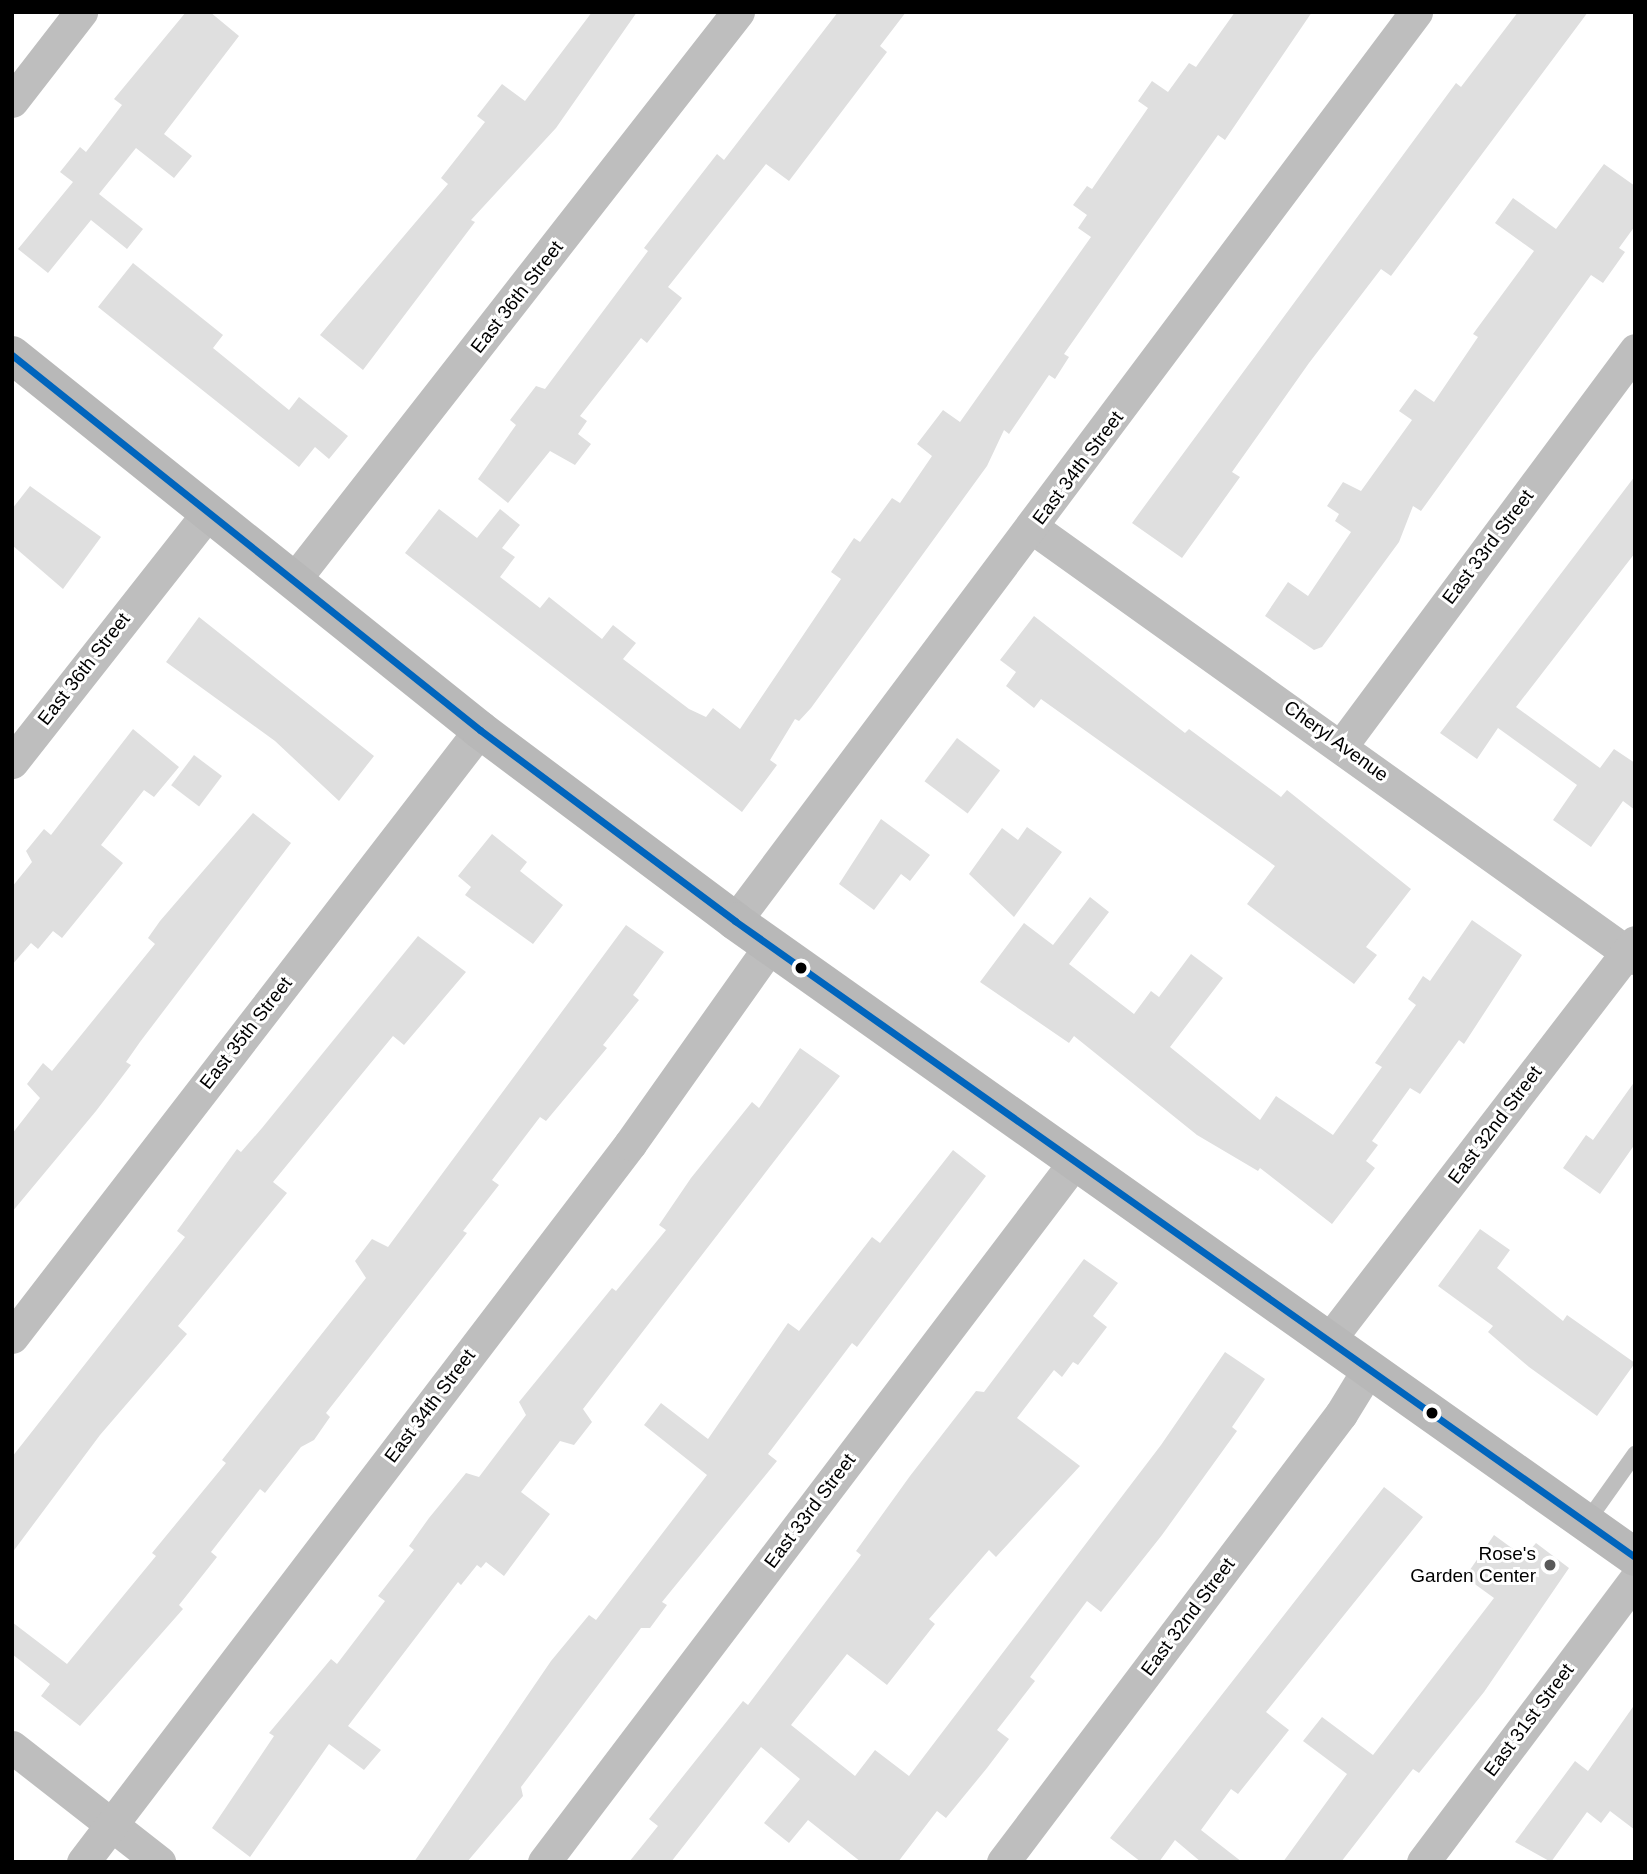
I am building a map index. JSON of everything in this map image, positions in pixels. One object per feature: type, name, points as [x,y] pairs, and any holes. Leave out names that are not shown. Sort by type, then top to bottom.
[{"type":"main road","points":[[12,355],[480,730],[735,921],[1635,1557]]},
{"type":"street","points":[[12,101],[81,12]]},
{"type":"street","name":"East 36th Street","points":[[294,580],[738,12]]},
{"type":"street","name":"East 34th Street","points":[[735,921],[1033,528],[1416,12]]},
{"type":"street","name":"East 33rd Street","points":[[1342,745],[1635,350]]},
{"type":"street","name":"East 36th Street","points":[[12,762],[209,512]]},
{"type":"street","name":"Cheryl Avenue","points":[[1033,528],[1632,951]]},
{"type":"street","name":"East 35th Street","points":[[12,1336],[480,730]]},
{"type":"street","name":"East 34th Street","points":[[83,1862],[630,1144],[771,945]]},
{"type":"street","name":"East 32nd Street","points":[[1329,1340],[1632,951]]},
{"type":"street","name":"East 33rd Street","points":[[544,1862],[1076,1160]]},
{"type":"street","name":"East 32nd Street","points":[[1003,1862],[1341,1414],[1368,1370]]},
{"type":"street","name":"East 31st Street","points":[[1423,1862],[1635,1580]]},
{"type":"street","points":[[12,1747],[159,1862]]},
{"type":"lane","points":[[1586,1522],[1635,1454]]},
{"type":"building","points":[[186,12],[210,12],[239,36],[164,134],[192,156],[174,178],[136,148],[99,194],[143,229],[127,249],[91,220],[48,273],[18,249],[73,182],[60,172],[80,147],[86,152],[122,105],[114,99]]},
{"type":"building","points":[[592,12],[637,12],[556,128],[471,220],[475,222],[363,370],[320,335],[448,184],[441,178],[485,122],[477,116],[502,84],[525,101]]},
{"type":"building","points":[[838,12],[906,12],[880,46],[887,52],[789,181],[766,164],[668,287],[682,298],[647,343],[641,338],[580,416],[587,421],[578,434],[591,444],[575,465],[550,451],[508,503],[478,479],[516,425],[510,420],[536,386],[545,389],[648,251],[644,248],[717,154],[724,160]]},
{"type":"building","points":[[1235,12],[1312,12],[1225,140],[1218,135],[1136,251],[1064,354],[1069,357],[1055,379],[1049,375],[1009,434],[1004,430],[987,466],[811,708],[799,721],[795,719],[770,760],[777,765],[742,812],[405,553],[439,509],[477,538],[500,509],[520,525],[502,548],[515,557],[500,577],[540,608],[549,597],[602,639],[613,625],[636,643],[623,659],[689,709],[706,717],[713,708],[740,729],[841,579],[831,572],[854,538],[860,542],[892,498],[900,503],[932,456],[917,444],[943,410],[960,422],[1091,237],[1078,228],[1087,215],[1073,205],[1087,186],[1092,189],[1148,108],[1138,101],[1152,81],[1168,92],[1189,63],[1196,67]]},
{"type":"building","points":[[1518,12],[1588,12],[1391,276],[1381,269],[1309,363],[1232,472],[1240,477],[1182,558],[1132,523],[1456,83],[1461,87]]},
{"type":"building","points":[[1604,164],[1635,186],[1635,226],[1619,248],[1625,252],[1603,283],[1591,275],[1421,511],[1413,506],[1399,542],[1322,647],[1314,650],[1265,616],[1288,582],[1308,596],[1351,532],[1335,521],[1339,514],[1327,506],[1343,482],[1361,491],[1412,420],[1399,411],[1415,389],[1434,402],[1478,337],[1473,334],[1534,251],[1495,223],[1513,198],[1556,229]]},
{"type":"building","points":[[133,263],[223,335],[213,348],[289,410],[299,397],[348,436],[329,459],[315,447],[299,467],[98,307]]},
{"type":"building","points":[[1635,476],[1635,553],[1516,707],[1600,768],[1614,749],[1635,763],[1635,810],[1623,801],[1591,847],[1553,820],[1577,785],[1498,728],[1477,759],[1440,733]]},
{"type":"building","points":[[30,486],[101,537],[63,589],[12,545],[12,509]]},
{"type":"building","points":[[1034,616],[1185,733],[1189,729],[1281,797],[1287,790],[1411,889],[1366,947],[1377,955],[1354,984],[1247,904],[1275,866],[1041,699],[1034,708],[1006,686],[1016,672],[1000,660]]},
{"type":"building","points":[[199,617],[374,756],[339,801],[275,741],[166,662]]},
{"type":"building","points":[[133,729],[179,767],[154,797],[144,790],[101,845],[123,863],[62,938],[53,931],[38,949],[31,943],[12,965],[12,887],[32,862],[26,851],[44,829],[51,835]]},
{"type":"building","points":[[957,738],[1000,770],[968,814],[925,781]]},
{"type":"building","points":[[194,755],[222,776],[199,806],[171,785]]},
{"type":"building","points":[[253,813],[291,843],[140,1042],[126,1062],[131,1065],[12,1212],[12,1134],[40,1098],[27,1084],[43,1063],[52,1071],[155,944],[148,938],[160,921]]},
{"type":"building","points":[[881,819],[930,855],[910,881],[901,874],[874,910],[839,884]]},
{"type":"building","points":[[1027,827],[1062,852],[1014,917],[969,874],[1002,828],[1018,840]]},
{"type":"building","points":[[492,834],[527,862],[520,871],[563,905],[533,944],[465,895],[471,887],[458,876]]},
{"type":"building","points":[[1090,897],[1109,912],[1069,964],[1134,1014],[1151,991],[1159,997],[1191,954],[1223,978],[1170,1047],[1260,1120],[1276,1096],[1333,1135],[1382,1067],[1375,1063],[1416,1005],[1408,999],[1423,976],[1430,981],[1472,920],[1522,955],[1464,1044],[1459,1040],[1420,1094],[1410,1088],[1372,1141],[1378,1145],[1366,1161],[1375,1168],[1332,1224],[1260,1168],[1258,1171],[1197,1135],[1074,1036],[1069,1043],[980,982],[1024,923],[1053,945]]},
{"type":"building","points":[[626,925],[664,952],[633,995],[639,1000],[603,1045],[607,1048],[546,1121],[540,1117],[492,1180],[499,1185],[463,1231],[467,1233],[326,1413],[330,1417],[314,1440],[301,1447],[265,1493],[260,1489],[211,1552],[217,1557],[179,1605],[183,1609],[80,1726],[41,1696],[50,1684],[12,1654],[12,1622],[67,1664],[156,1556],[152,1553],[226,1463],[222,1460],[366,1278],[355,1261],[372,1239],[388,1247]]},
{"type":"building","points":[[418,936],[466,972],[404,1045],[393,1036],[273,1182],[287,1193],[178,1326],[187,1334],[100,1435],[12,1553],[12,1457],[185,1237],[177,1231],[237,1149],[241,1152],[262,1128]]},
{"type":"building","points":[[800,1048],[840,1076],[583,1409],[592,1422],[574,1445],[560,1441],[521,1492],[550,1514],[504,1576],[486,1562],[481,1568],[477,1565],[461,1585],[458,1582],[348,1726],[381,1750],[364,1770],[329,1744],[250,1857],[212,1828],[274,1736],[269,1733],[331,1659],[337,1664],[385,1601],[378,1596],[414,1550],[409,1546],[429,1518],[466,1473],[479,1477],[526,1415],[519,1402],[612,1288],[616,1291],[666,1230],[659,1225],[691,1178],[752,1102],[759,1108]]},
{"type":"building","points":[[1635,1081],[1635,1144],[1600,1194],[1563,1168],[1586,1135],[1593,1140]]},
{"type":"building","points":[[953,1150],[986,1176],[857,1347],[852,1343],[768,1454],[777,1461],[662,1602],[667,1605],[650,1628],[641,1628],[521,1787],[523,1796],[467,1862],[414,1862],[551,1661],[589,1615],[596,1620],[707,1475],[644,1425],[661,1403],[708,1439],[788,1323],[799,1331],[872,1237],[880,1243]]},
{"type":"building","points":[[1480,1229],[1510,1250],[1497,1268],[1563,1321],[1567,1315],[1635,1363],[1597,1416],[1529,1367],[1488,1332],[1493,1326],[1438,1286]]},
{"type":"building","points":[[1084,1259],[1118,1283],[1093,1316],[1107,1327],[1078,1365],[1073,1362],[1062,1377],[1054,1370],[1017,1418],[1080,1466],[996,1557],[989,1550],[929,1619],[935,1624],[887,1685],[847,1654],[791,1725],[855,1776],[875,1750],[909,1776],[1161,1445],[1225,1352],[1265,1379],[1232,1427],[1237,1431],[1162,1535],[1101,1612],[1087,1601],[1030,1677],[1035,1681],[997,1730],[1009,1739],[946,1818],[937,1811],[898,1862],[861,1862],[808,1820],[789,1843],[764,1823],[800,1779],[761,1747],[671,1862],[629,1862],[658,1826],[649,1819],[743,1701],[748,1705],[861,1555],[856,1551],[910,1476],[976,1391],[984,1392]]},
{"type":"building","points":[[1384,1487],[1423,1517],[1266,1712],[1289,1730],[1238,1794],[1231,1789],[1201,1830],[1242,1862],[1201,1862],[1175,1840],[1159,1862],[1141,1862],[1110,1838]]},
{"type":"building","points":[[1494,1535],[1524,1557],[1536,1543],[1569,1568],[1484,1692],[1419,1773],[1413,1769],[1341,1862],[1283,1862],[1347,1774],[1303,1741],[1322,1717],[1373,1755],[1494,1598],[1465,1577]]},
{"type":"building","points":[[1635,1704],[1635,1830],[1610,1811],[1601,1823],[1587,1812],[1551,1862],[1515,1842],[1575,1761],[1588,1771]]},
{"type":"transit line","points":[[12,355],[480,730],[735,921],[1635,1557]]},
{"type":"place","name":"Rose's Garden Center","points":[[1550,1565]]}]
